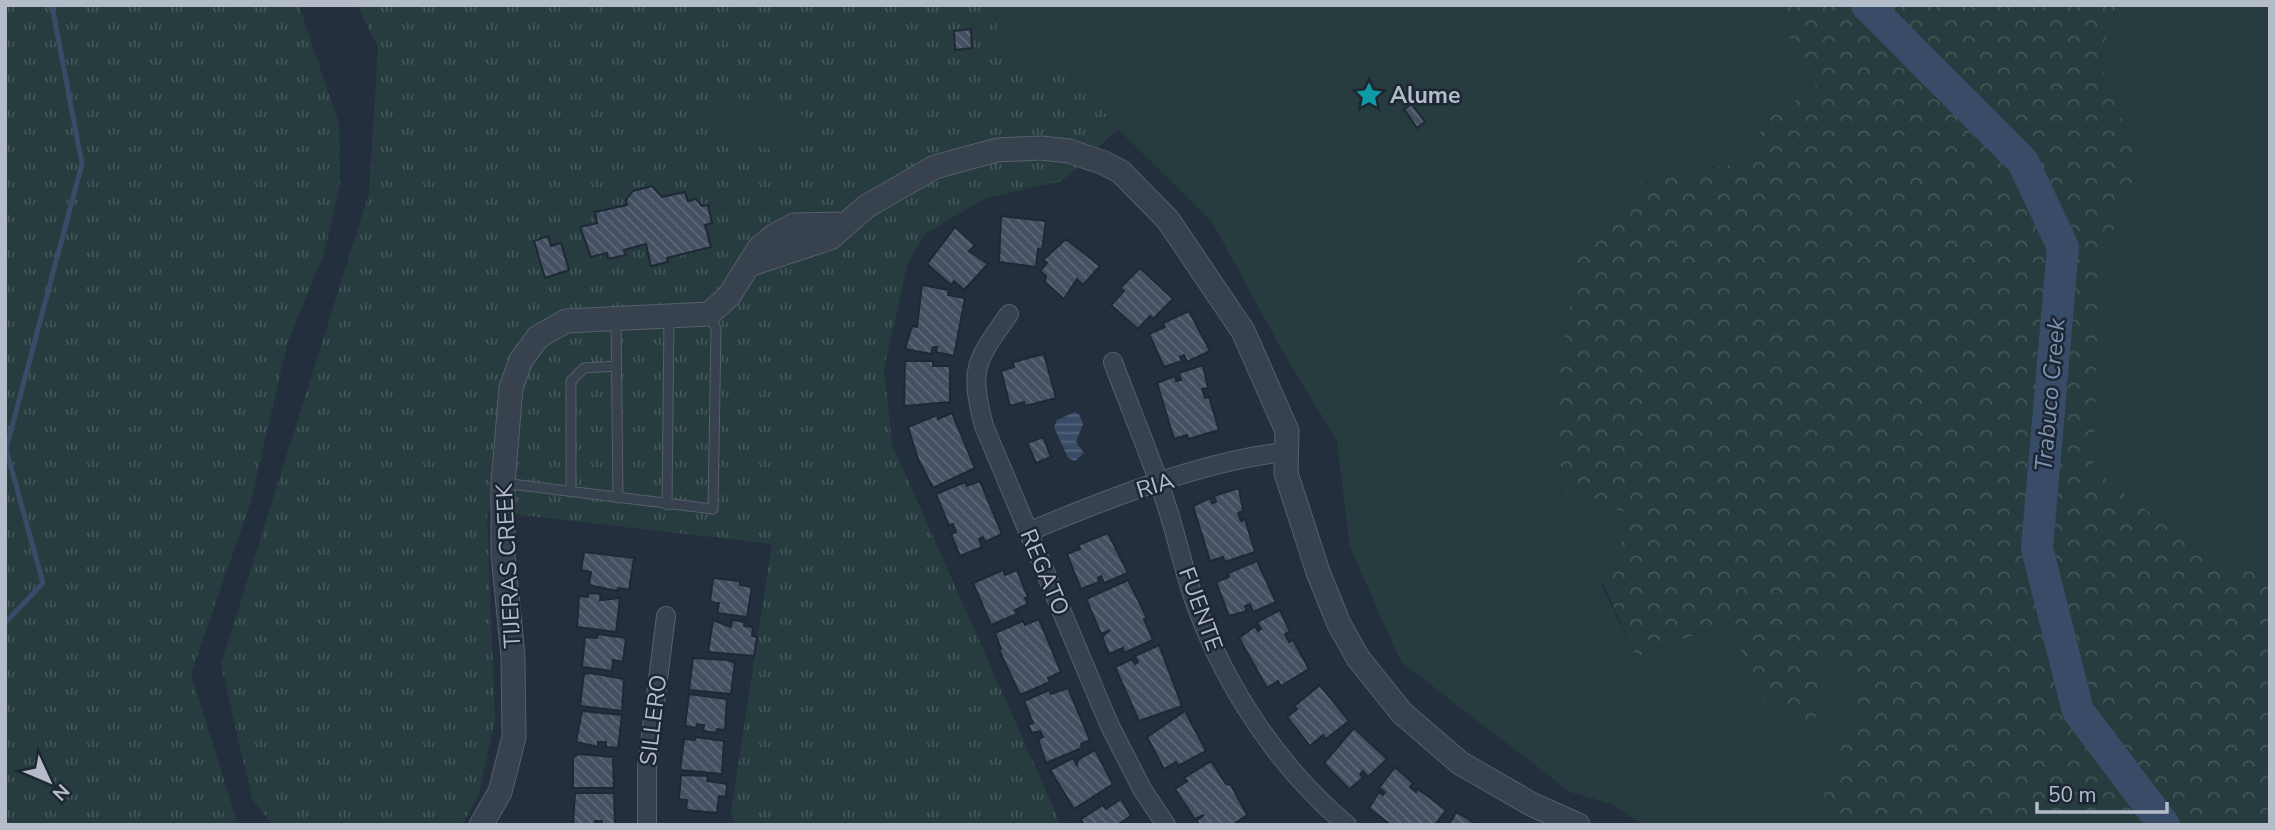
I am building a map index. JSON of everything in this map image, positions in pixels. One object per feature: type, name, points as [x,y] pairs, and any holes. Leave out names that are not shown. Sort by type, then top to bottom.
[{"type":"street","points":[[709,314],[729,296],[749,265],[830,238],[843,224],[935,167],[997,150],[1041,148],[1069,151],[1104,163],[1137,186],[1168,220],[1234,314],[1287,442],[1286,472],[1318,572],[1339,624],[1381,690],[1433,742],[1460,763],[1533,804],[1578,825]]},
{"type":"street","name":"TIJERAS CREEK","points":[[481,825],[500,792],[514,737],[513,656],[503,555],[503,483],[512,388],[521,360],[538,337],[566,321],[709,314]]},
{"type":"street","name":"REGATO","points":[[1009,314],[983,351],[973,385],[984,426],[1109,724],[1142,789],[1166,825]]},
{"type":"street","name":"FUENTE","points":[[1113,362],[1158,483],[1197,607],[1221,662],[1294,773],[1347,825]]},
{"type":"street","name":"RIA","points":[[1028,533],[1158,483],[1261,454],[1287,442]]},
{"type":"street","name":"SILLERO","points":[[647,825],[647,767],[666,616]]},
{"type":"lane","points":[[503,483],[713,509],[716,329],[709,314]]},
{"type":"lane","points":[[616,318],[618,498]]},
{"type":"lane","points":[[667,505],[669,318]]},
{"type":"lane","points":[[571,492],[571,381],[584,368],[617,366]]},
{"type":"green space","points":[[5,5],[299,5],[339,124],[340,183],[324,254],[288,341],[251,501],[191,674],[238,825],[5,825]]},
{"type":"green space","points":[[357,5],[994,5],[1003,65],[1055,66],[1074,74],[1118,129],[1062,181],[986,198],[926,233],[908,262],[884,369],[892,444],[1061,825],[735,825],[731,812],[772,544],[487,511],[495,722],[478,796],[462,825],[273,825],[252,799],[221,664],[369,193],[378,47]]},
{"type":"green space","points":[[994,5],[1777,5],[1787,32],[1817,89],[1775,112],[1738,163],[1639,183],[1577,260],[1554,401],[1563,492],[1635,515],[1601,584],[1636,657],[1728,622],[1765,705],[1813,737],[1822,663],[1867,677],[1822,801],[1849,825],[1643,825],[1612,804],[1570,792],[1401,662],[1350,547],[1337,441],[1282,350],[1212,222],[1118,129],[1074,74],[1055,66],[1003,65]]},
{"type":"green space","points":[[1777,5],[2117,5],[2099,60],[2139,163],[2100,267],[2208,558],[2270,577],[2270,825],[1849,825],[1822,801],[1814,738],[1765,705],[1728,623],[1636,657],[1563,492],[1554,401],[1577,260],[1639,183],[1738,163],[1775,112],[1816,89],[1787,32]]},
{"type":"green space","points":[[2117,5],[2270,5],[2270,577],[2208,558],[2093,469],[2100,267],[2139,163],[2099,60]]},
{"type":"green space","points":[[737,97],[765,108],[799,113],[808,121],[808,139],[791,152],[781,153],[720,134],[714,128],[714,110],[720,103]]},
{"type":"water","points":[[1075,412],[1079,414],[1083,424],[1076,442],[1084,453],[1075,461],[1068,458],[1054,427],[1057,420]]},
{"type":"building","points":[[971,29],[972,48],[955,50],[954,31]]},
{"type":"building","points":[[1412,104],[1425,122],[1417,128],[1404,109]]},
{"type":"building","points":[[652,186],[662,197],[685,192],[688,201],[696,199],[702,206],[708,205],[712,223],[705,225],[711,247],[667,258],[668,262],[651,266],[646,244],[624,250],[626,255],[608,259],[607,253],[591,257],[580,227],[597,223],[595,212],[627,205],[626,200],[633,191]]},
{"type":"building","points":[[1001,216],[1046,221],[1042,250],[1038,249],[1036,267],[999,262]]},
{"type":"building","points":[[955,227],[975,245],[969,251],[988,264],[964,290],[954,281],[951,285],[927,264]]},
{"type":"building","points":[[548,236],[551,246],[561,243],[569,270],[545,278],[534,241]]},
{"type":"building","points":[[1066,239],[1100,266],[1083,285],[1077,279],[1064,299],[1045,282],[1046,276],[1040,271],[1047,263],[1043,260]]},
{"type":"building","points":[[1140,268],[1173,299],[1153,319],[1150,316],[1138,329],[1111,305],[1124,291],[1120,288]]},
{"type":"building","points":[[922,285],[949,290],[948,295],[965,298],[954,356],[936,352],[937,347],[933,347],[931,354],[905,349],[912,326],[917,327]]},
{"type":"building","points":[[1189,311],[1210,351],[1187,362],[1184,355],[1180,357],[1182,361],[1164,367],[1149,334],[1165,327],[1163,323]]},
{"type":"building","points":[[1044,354],[1056,398],[1025,406],[1024,402],[1010,406],[1001,371],[1014,367],[1013,362]]},
{"type":"building","points":[[905,361],[933,361],[933,366],[950,366],[950,402],[904,406]]},
{"type":"building","points":[[1203,365],[1208,388],[1202,389],[1205,398],[1209,397],[1219,430],[1188,439],[1187,435],[1174,439],[1157,383],[1175,376],[1176,381],[1181,380],[1179,373]]},
{"type":"building","points":[[952,413],[975,468],[933,488],[918,459],[908,427],[937,415],[938,419]]},
{"type":"building","points":[[1043,437],[1051,457],[1036,463],[1027,443]]},
{"type":"building","points":[[980,481],[1002,534],[985,542],[983,537],[979,539],[982,547],[960,556],[951,534],[956,532],[953,524],[949,526],[936,494],[965,482],[967,486]]},
{"type":"building","points":[[1239,488],[1243,511],[1238,513],[1241,521],[1245,519],[1255,552],[1225,562],[1223,557],[1210,561],[1193,506],[1210,498],[1212,503],[1216,502],[1214,496]]},
{"type":"building","points":[[1108,533],[1128,573],[1104,583],[1101,576],[1098,578],[1099,582],[1081,589],[1067,554],[1080,549],[1078,545]]},
{"type":"building","points":[[584,552],[634,558],[629,590],[618,588],[617,591],[589,585],[591,572],[581,570]]},
{"type":"building","points":[[1257,561],[1276,602],[1253,612],[1250,604],[1245,606],[1247,611],[1229,616],[1216,582],[1229,577],[1228,573]]},
{"type":"building","points":[[1003,570],[1005,575],[1017,570],[1028,597],[1025,598],[1028,604],[1015,610],[1017,614],[991,625],[973,583]]},
{"type":"building","points":[[713,578],[740,581],[740,585],[752,587],[747,617],[717,613],[719,603],[710,602]]},
{"type":"building","points":[[1128,580],[1147,618],[1144,619],[1153,640],[1124,653],[1123,648],[1109,654],[1102,637],[1110,630],[1101,634],[1086,599]]},
{"type":"building","points":[[588,593],[601,594],[600,600],[620,598],[616,632],[577,627],[579,596],[588,597]]},
{"type":"building","points":[[1280,610],[1290,632],[1285,634],[1289,642],[1293,640],[1309,669],[1281,686],[1278,681],[1267,688],[1239,638],[1255,626],[1258,631],[1261,629],[1257,622]]},
{"type":"building","points":[[1039,619],[1061,672],[1048,678],[1050,682],[1020,695],[999,650],[1001,649],[995,633],[1023,621],[1025,625]]},
{"type":"building","points":[[713,620],[731,627],[732,620],[745,622],[744,626],[753,627],[752,636],[757,637],[754,656],[708,652]]},
{"type":"building","points":[[598,634],[626,638],[623,662],[613,660],[612,671],[582,667],[585,637],[597,638]]},
{"type":"building","points":[[1159,645],[1182,706],[1139,721],[1115,667],[1132,659],[1135,664],[1138,662],[1135,656]]},
{"type":"building","points":[[693,658],[728,660],[735,663],[731,694],[689,690]]},
{"type":"building","points":[[584,674],[624,679],[622,711],[580,706]]},
{"type":"building","points":[[1320,685],[1349,721],[1326,739],[1323,735],[1310,746],[1287,717],[1297,709],[1294,706]]},
{"type":"building","points":[[1068,688],[1090,740],[1081,744],[1082,748],[1046,763],[1038,739],[1043,737],[1040,731],[1032,733],[1028,725],[1033,723],[1024,701],[1049,690],[1051,694]]},
{"type":"building","points":[[689,694],[727,699],[725,730],[717,729],[716,733],[703,731],[704,725],[697,724],[696,728],[685,726]]},
{"type":"building","points":[[582,711],[622,715],[618,748],[606,747],[606,742],[598,742],[598,747],[576,742]]},
{"type":"building","points":[[1185,711],[1206,751],[1178,766],[1176,762],[1164,769],[1147,737]]},
{"type":"building","points":[[1354,728],[1387,759],[1368,777],[1363,771],[1360,774],[1363,778],[1349,789],[1324,763]]},
{"type":"building","points":[[696,737],[724,741],[722,774],[680,770],[684,739],[695,740]]},
{"type":"building","points":[[1095,750],[1113,784],[1074,809],[1050,770],[1073,758],[1077,765],[1078,760]]},
{"type":"building","points":[[579,754],[613,757],[614,788],[573,788],[573,757]]},
{"type":"building","points":[[1211,761],[1226,784],[1231,785],[1247,815],[1233,825],[1199,825],[1197,820],[1204,815],[1195,819],[1175,789],[1187,781],[1184,778]]},
{"type":"building","points":[[1395,767],[1413,783],[1410,787],[1416,792],[1418,789],[1446,810],[1435,825],[1391,825],[1369,808],[1379,792],[1383,795],[1385,792],[1379,788]]},
{"type":"building","points":[[681,775],[708,776],[707,781],[727,784],[726,797],[719,796],[717,813],[686,810],[687,800],[679,799]]},
{"type":"building","points":[[575,793],[614,793],[615,825],[602,825],[602,821],[595,821],[595,825],[573,824]]},
{"type":"building","points":[[1121,799],[1131,816],[1117,825],[1084,825],[1081,819],[1103,805],[1106,809]]},
{"type":"building","points":[[1456,812],[1467,818],[1476,825],[1449,825]]},
{"type":"waterway","name":"TIJERAS CREEK","points":[[5,623],[43,583],[6,449],[82,164],[53,11],[49,5]]},
{"type":"waterway","name":"Trabuco Creek","points":[[1867,5],[2023,162],[2063,247],[2037,548],[2078,711],[2164,825]]},
{"type":"place","name":"Alume","points":[[1369,95]]}]
